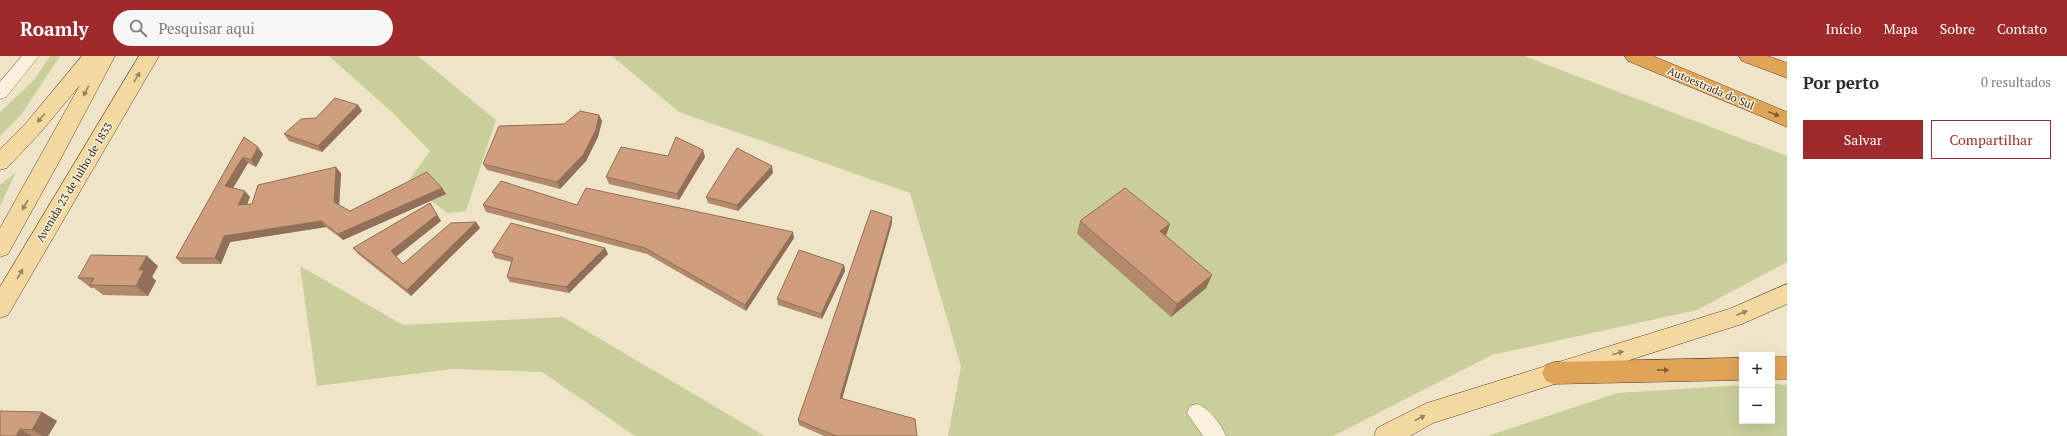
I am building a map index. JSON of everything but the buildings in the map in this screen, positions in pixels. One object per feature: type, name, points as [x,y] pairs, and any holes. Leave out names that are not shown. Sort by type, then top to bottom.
[{"type":"highway","name":"Autoestrada do Sul","points":[[1635,56],[1787,120]]},
{"type":"highway","points":[[1749,56],[1787,71]]},
{"type":"highway","points":[[1773,56],[1787,65]]},
{"type":"highway","points":[[1775,368],[1787,368]]},
{"type":"highway","points":[[1554,373],[1739,369]]},
{"type":"main road","points":[[0,162],[33,128],[92,56]]},
{"type":"main road","points":[[0,248],[50,160],[104,56]]},
{"type":"main road","name":"Avenida 23 de Julho de 1833","points":[[0,308],[80,170],[149,56]]},
{"type":"main road","points":[[1386,436],[1427,414],[1734,317],[1787,294]]},
{"type":"lane","points":[[0,93],[31,56]]},
{"type":"lane","points":[[1197,413],[1216,436]]},
{"type":"green space","points":[[50,56],[60,56],[21,115],[0,136],[0,112],[34,80]]},
{"type":"green space","points":[[329,56],[418,56],[496,120],[466,211],[448,213],[407,183],[430,151],[395,115]]},
{"type":"green space","points":[[612,56],[1524,56],[1787,156],[1787,262],[1697,310],[1492,355],[1333,436],[948,436],[961,366],[910,193],[679,112]]},
{"type":"green space","points":[[16,172],[0,206],[0,185]]},
{"type":"green space","points":[[300,266],[403,325],[563,317],[765,436],[635,436],[542,372],[452,369],[317,386]]},
{"type":"green space","points":[[1775,384],[1787,385],[1787,436],[1487,436],[1618,393],[1739,385],[1739,424],[1775,424]]}]
